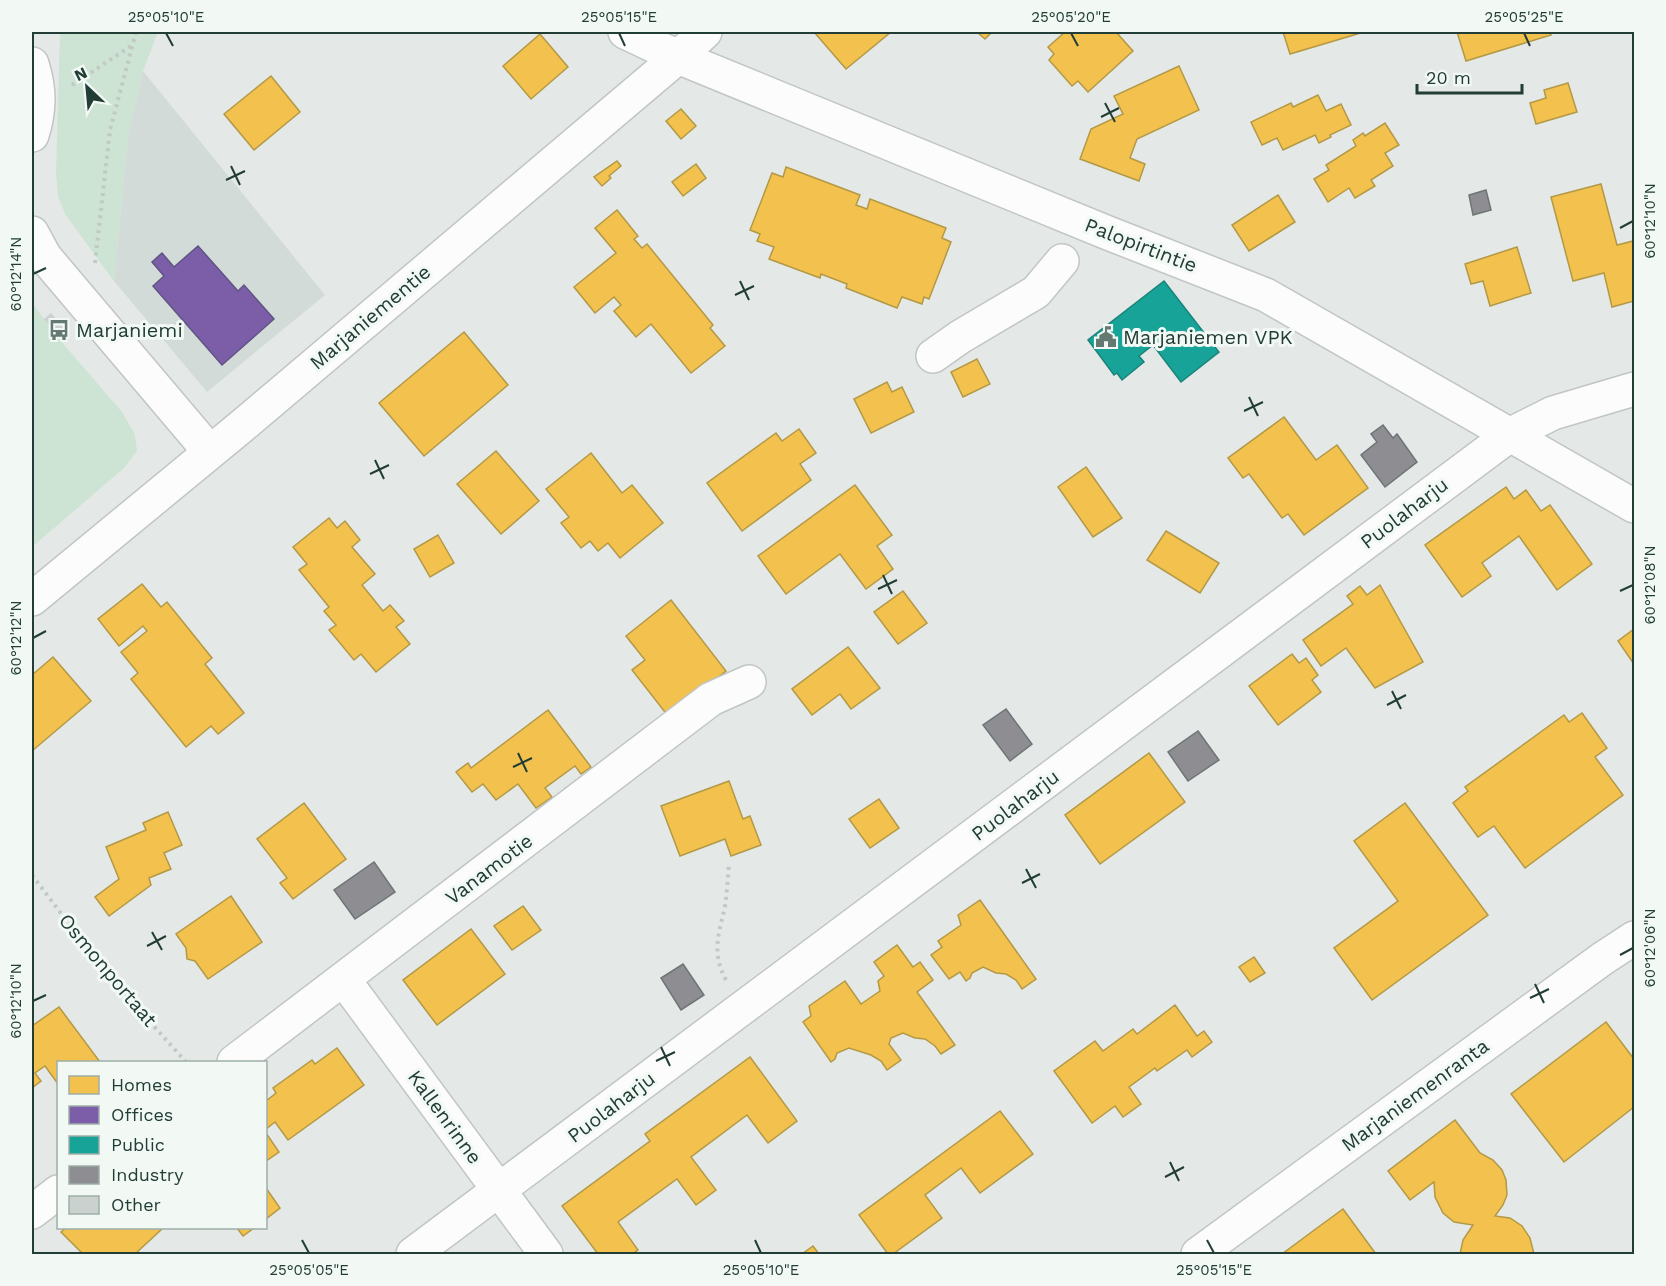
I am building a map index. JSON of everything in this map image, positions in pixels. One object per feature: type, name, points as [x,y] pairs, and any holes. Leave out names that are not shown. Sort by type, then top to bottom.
[{"type":"street","name":"Palopirtintie","points":[[625,32],[678,57],[1108,233],[1266,295],[1635,506]]},
{"type":"street","name":"Marjaniementie","points":[[32,599],[210,452],[705,32]]},
{"type":"street","points":[[32,64],[38,85],[38,97],[37,117],[32,135]]},
{"type":"street","points":[[32,233],[45,257],[210,452]]},
{"type":"street","points":[[933,356],[960,337],[1036,292],[1062,261]]},
{"type":"street","name":"Puolaharju","points":[[413,1254],[1511,434],[1552,413],[1635,389]]},
{"type":"street","name":"Vanamotie","points":[[235,1061],[711,699],[749,682]]},
{"type":"street","name":"Marjaniemenranta","points":[[1197,1254],[1602,959],[1635,938]]},
{"type":"street","name":"Kallenrinne","points":[[344,980],[546,1254]]},
{"type":"street","points":[[32,1212],[57,1193]]},
{"type":"path","points":[[95,266],[110,130],[136,32]]},
{"type":"path","points":[[62,91],[131,46]]},
{"type":"path","points":[[723,975],[716,940],[725,905],[729,863]]},
{"type":"path","name":"Osmonportaat","points":[[32,875],[106,973],[185,1061]]},
{"type":"shaded area","points":[[143,71],[325,295],[207,392],[114,281],[128,137]]},
{"type":"green space","points":[[60,32],[158,32],[143,71],[128,137],[114,281],[65,214],[58,196],[56,174]]},
{"type":"green space","points":[[32,303],[59,339],[122,412],[135,435],[137,451],[124,468],[32,547]]},
{"type":"building: Homes","points":[[814,32],[891,32],[846,69]]},
{"type":"building: Homes","points":[[977,32],[992,32],[985,39]]},
{"type":"building: Homes","points":[[1065,32],[1116,32],[1133,51],[1088,92],[1078,81],[1072,86],[1049,60],[1054,54],[1048,47]]},
{"type":"building: Homes","points":[[1283,32],[1364,32],[1290,54]]},
{"type":"building: Homes","points":[[1457,32],[1550,32],[1551,35],[1466,61]]},
{"type":"building: Homes","points":[[540,34],[568,67],[531,99],[503,66]]},
{"type":"building: Homes","points":[[1179,66],[1199,110],[1137,139],[1130,158],[1145,164],[1139,181],[1080,159],[1091,129],[1123,114],[1114,96]]},
{"type":"building: Homes","points":[[271,76],[300,112],[254,150],[224,114]]},
{"type":"building: Homes","points":[[1568,83],[1577,112],[1536,124],[1530,103],[1546,98],[1544,90]]},
{"type":"building: Homes","points":[[1318,95],[1326,111],[1341,104],[1351,125],[1319,143],[1315,135],[1283,150],[1277,138],[1262,145],[1251,122],[1291,103],[1293,107]]},
{"type":"building: Homes","points":[[681,109],[696,126],[681,139],[666,121]]},
{"type":"building: Homes","points":[[1385,123],[1399,145],[1385,153],[1393,166],[1371,180],[1375,186],[1355,198],[1349,188],[1328,202],[1314,179],[1329,170],[1326,165],[1356,146],[1353,140],[1363,133],[1365,136]]},
{"type":"building: Homes","points":[[617,161],[621,166],[609,176],[611,178],[602,186],[594,177]]},
{"type":"building: Homes","points":[[696,164],[706,178],[683,196],[672,182]]},
{"type":"building: Homes","points":[[786,167],[860,195],[856,205],[867,209],[870,199],[946,228],[942,238],[951,242],[929,299],[924,297],[922,304],[902,297],[897,308],[846,288],[847,284],[821,274],[820,278],[769,259],[774,247],[757,241],[760,234],[750,230],[772,173],[783,177]]},
{"type":"building: Homes","points":[[1601,184],[1617,245],[1633,241],[1634,248],[1634,301],[1612,307],[1604,273],[1573,281],[1551,197]]},
{"type":"building: Homes","points":[[1278,195],[1295,222],[1249,251],[1232,225]]},
{"type":"building: Homes","points":[[617,210],[638,236],[634,239],[642,248],[647,244],[713,325],[710,328],[725,346],[691,373],[651,324],[636,337],[614,311],[621,305],[614,297],[595,313],[574,287],[616,253],[595,228]]},
{"type":"building: Homes","points":[[1517,247],[1531,293],[1490,306],[1483,281],[1471,284],[1465,264]]},
{"type":"building: Homes","points":[[464,332],[508,385],[424,456],[379,403]]},
{"type":"building: Homes","points":[[977,359],[990,384],[963,397],[951,372]]},
{"type":"building: Homes","points":[[887,382],[892,392],[902,387],[914,412],[871,433],[854,399]]},
{"type":"building: Homes","points":[[1284,417],[1316,460],[1337,445],[1368,488],[1304,535],[1288,514],[1282,518],[1249,474],[1243,478],[1228,458]]},
{"type":"building: Homes","points":[[799,429],[816,453],[800,464],[811,480],[742,531],[707,483],[776,433],[782,441]]},
{"type":"building: Homes","points":[[496,451],[539,501],[501,534],[457,484]]},
{"type":"building: Homes","points":[[591,453],[622,493],[632,485],[663,523],[620,558],[608,543],[598,551],[590,541],[581,548],[561,523],[569,517],[546,489]]},
{"type":"building: Homes","points":[[1086,467],[1122,518],[1093,537],[1058,487]]},
{"type":"building: Homes","points":[[855,485],[892,535],[877,546],[893,569],[866,589],[840,554],[786,594],[758,556]]},
{"type":"building: Homes","points":[[1506,487],[1514,499],[1526,490],[1541,511],[1550,505],[1592,564],[1557,590],[1519,536],[1482,563],[1491,576],[1462,597],[1425,545]]},
{"type":"building: Homes","points":[[329,518],[337,528],[345,521],[360,540],[352,547],[375,574],[362,585],[383,611],[390,605],[404,621],[396,627],[410,644],[376,672],[361,654],[354,660],[329,630],[336,625],[324,611],[329,607],[299,570],[307,564],[293,547]]},
{"type":"building: Homes","points":[[1166,531],[1219,563],[1200,593],[1147,560]]},
{"type":"building: Homes","points":[[438,535],[454,563],[430,577],[414,549]]},
{"type":"building: Homes","points":[[142,584],[161,607],[167,602],[212,658],[205,664],[244,713],[218,734],[211,726],[186,747],[131,679],[138,673],[121,652],[147,631],[143,626],[119,646],[98,619]]},
{"type":"building: Homes","points":[[1380,585],[1423,662],[1375,688],[1346,648],[1321,666],[1303,640],[1353,604],[1347,596],[1360,586],[1367,595]]},
{"type":"building: Homes","points":[[903,591],[927,623],[898,644],[874,612]]},
{"type":"building: Homes","points":[[671,600],[726,671],[668,716],[632,670],[645,660],[626,636]]},
{"type":"building: Homes","points":[[1634,629],[1634,664],[1618,641]]},
{"type":"building: Homes","points":[[848,647],[880,688],[851,709],[840,694],[812,715],[792,689]]},
{"type":"building: Homes","points":[[1292,654],[1299,663],[1306,658],[1318,675],[1312,680],[1321,692],[1278,725],[1249,686]]},
{"type":"building: Homes","points":[[53,657],[91,701],[32,751],[32,675]]},
{"type":"building: Homes","points":[[548,710],[591,767],[581,774],[575,766],[545,788],[552,797],[536,808],[518,784],[496,800],[483,784],[472,792],[456,772],[468,763],[471,768]]},
{"type":"building: Homes","points":[[1582,713],[1607,748],[1595,757],[1623,795],[1525,868],[1494,826],[1478,837],[1453,803],[1468,791],[1465,787],[1564,715],[1569,722]]},
{"type":"building: Homes","points":[[1149,753],[1185,802],[1100,864],[1065,815]]},
{"type":"building: Homes","points":[[729,781],[743,819],[750,816],[761,845],[731,856],[725,839],[680,856],[661,806]]},
{"type":"building: Homes","points":[[879,799],[899,828],[870,848],[849,819]]},
{"type":"building: Homes","points":[[304,803],[346,859],[293,899],[280,883],[287,878],[257,839]]},
{"type":"building: Homes","points":[[1405,803],[1488,915],[1372,1000],[1334,948],[1398,901],[1354,841]]},
{"type":"building: Homes","points":[[168,812],[182,845],[164,853],[171,869],[149,878],[151,885],[109,916],[95,897],[119,879],[106,847],[146,830],[143,823]]},
{"type":"building: Homes","points":[[231,896],[262,942],[208,979],[195,961],[187,959],[186,948],[176,934]]},
{"type":"building: Homes","points":[[980,900],[1036,979],[1022,989],[1016,980],[1006,974],[996,973],[983,967],[972,973],[966,981],[960,972],[949,979],[931,955],[942,947],[938,941],[961,925],[958,915]]},
{"type":"building: Homes","points":[[523,906],[541,930],[512,950],[494,926]]},
{"type":"building: Homes","points":[[471,929],[505,974],[437,1025],[403,980]]},
{"type":"building: Homes","points":[[897,945],[913,967],[920,962],[933,980],[917,992],[955,1045],[941,1054],[925,1039],[903,1033],[891,1038],[889,1044],[901,1060],[887,1070],[881,1061],[871,1055],[849,1048],[837,1053],[831,1062],[803,1022],[811,1016],[809,1006],[845,981],[861,1004],[880,991],[878,981],[884,976],[874,962]]},
{"type":"building: Homes","points":[[1254,957],[1265,973],[1250,982],[1239,967]]},
{"type":"building: Homes","points":[[1175,1005],[1197,1036],[1204,1031],[1212,1042],[1192,1057],[1187,1050],[1157,1071],[1155,1068],[1129,1087],[1141,1104],[1123,1117],[1115,1106],[1092,1123],[1054,1071],[1095,1041],[1103,1051],[1133,1029],[1137,1034]]},
{"type":"building: Homes","points":[[59,1007],[99,1061],[57,1061],[57,1083],[45,1066],[35,1073],[41,1081],[32,1088],[32,1026]]},
{"type":"building: Homes","points":[[1606,1022],[1634,1059],[1634,1107],[1564,1162],[1511,1094]]},
{"type":"building: Homes","points":[[337,1048],[364,1085],[288,1140],[275,1122],[267,1128],[267,1100],[276,1093],[273,1088],[312,1060],[315,1064]]},
{"type":"building: Homes","points":[[750,1057],[797,1121],[768,1143],[747,1115],[691,1157],[716,1190],[696,1205],[677,1179],[618,1222],[638,1250],[632,1254],[598,1254],[562,1206],[650,1141],[645,1134]]},
{"type":"building: Homes","points":[[1000,1111],[1033,1154],[980,1193],[961,1168],[925,1195],[942,1218],[893,1254],[888,1254],[859,1215]]},
{"type":"building: Homes","points":[[1455,1120],[1480,1153],[1493,1160],[1502,1170],[1506,1180],[1507,1195],[1495,1216],[1510,1218],[1522,1226],[1530,1238],[1534,1254],[1460,1254],[1463,1240],[1473,1225],[1454,1222],[1443,1213],[1435,1197],[1434,1182],[1410,1200],[1388,1171]]},
{"type":"building: Homes","points":[[267,1134],[279,1152],[267,1160]]},
{"type":"building: Homes","points":[[267,1189],[280,1208],[267,1218]]},
{"type":"building: Homes","points":[[1343,1209],[1376,1254],[1282,1254],[1317,1228]]},
{"type":"building: Homes","points":[[65,1229],[162,1229],[135,1254],[83,1254],[61,1232]]},
{"type":"building: Homes","points":[[238,1229],[253,1229],[243,1236]]},
{"type":"building: Homes","points":[[813,1246],[819,1254],[802,1254]]},
{"type":"building: Offices","points":[[198,246],[238,291],[244,285],[274,319],[222,365],[153,286],[164,276],[152,262],[162,253],[174,267]]},
{"type":"building: Public","points":[[1164,281],[1219,352],[1181,382],[1153,345],[1139,356],[1144,362],[1122,380],[1117,373],[1114,375],[1088,340]]},
{"type":"building: Industry","points":[[1486,190],[1491,210],[1473,215],[1469,195]]},
{"type":"building: Industry","points":[[1383,425],[1393,438],[1397,434],[1417,462],[1385,487],[1361,455],[1377,442],[1371,434]]},
{"type":"building: Industry","points":[[1006,709],[1032,744],[1010,761],[983,725]]},
{"type":"building: Industry","points":[[1198,731],[1219,760],[1188,781],[1168,752]]},
{"type":"building: Industry","points":[[374,862],[395,892],[355,919],[334,890]]},
{"type":"building: Industry","points":[[683,964],[704,995],[681,1010],[661,978]]},
{"type":"building: Other","points":[[51,314],[66,332],[60,337],[45,319]]},
{"type":"place","name":"Marjaniemi","points":[[59,330]]},
{"type":"place","name":"Marjaniemen VPK","points":[[1106,337]]}]
